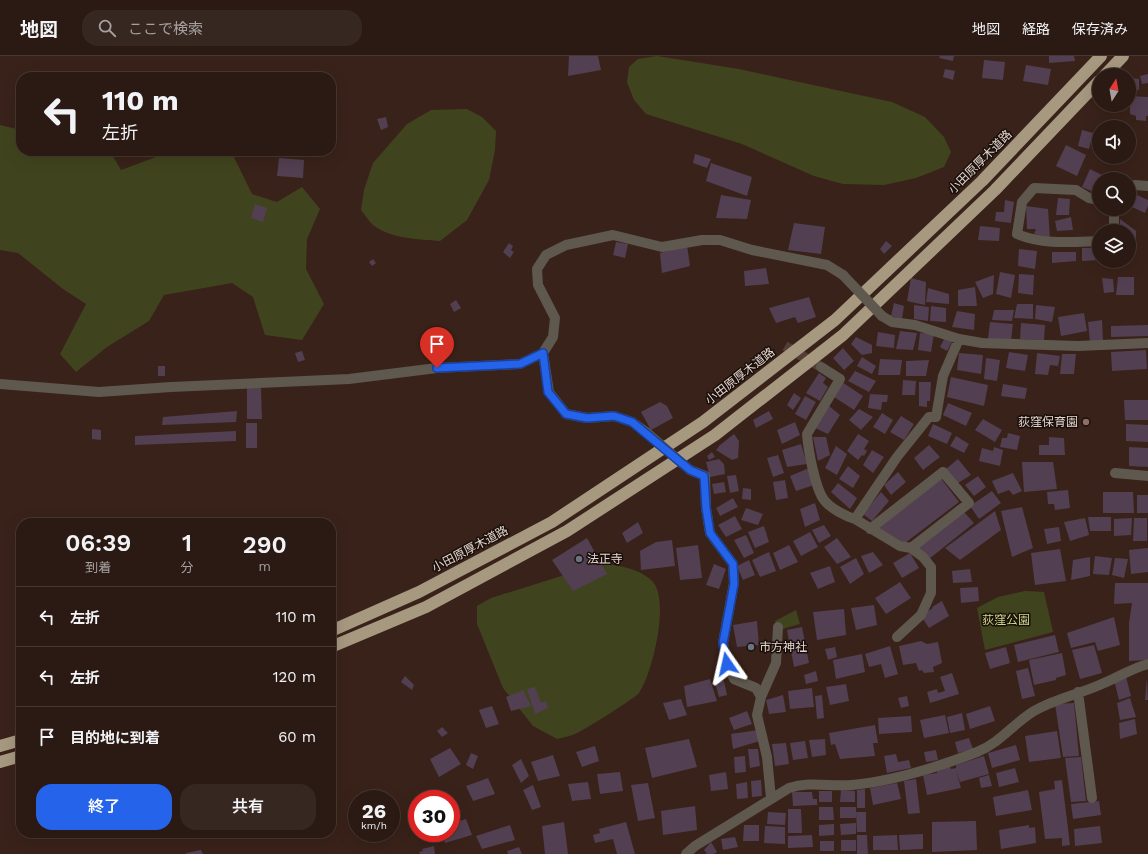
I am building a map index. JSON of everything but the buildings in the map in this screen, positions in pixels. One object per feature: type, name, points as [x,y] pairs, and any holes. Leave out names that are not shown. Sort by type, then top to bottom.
[{"type":"highway","name":"小田原厚木道路","points":[[336,629],[419,592],[552,522],[703,422],[836,320],[982,181],[1101,56]]},
{"type":"highway","points":[[1112,68],[1123,56]]},
{"type":"highway","points":[[336,645],[426,607],[567,531],[715,435],[843,335],[995,190],[1092,88]]},
{"type":"highway","points":[[0,746],[16,741]]},
{"type":"highway","points":[[0,762],[16,757]]},
{"type":"street","points":[[1136,185],[1148,186]]},
{"type":"street","points":[[1092,199],[1088,198],[1076,190],[1034,188],[1022,202],[1017,234],[1030,240],[1055,242],[1092,241]]},
{"type":"street","points":[[0,384],[99,392],[171,387],[349,379],[437,368],[520,364],[543,353],[553,337],[555,318],[538,285],[537,269],[546,255],[566,245],[613,235],[662,246],[702,240],[720,240],[752,250],[827,265],[843,275],[882,316],[892,322],[915,325],[959,339],[982,343],[1078,346],[1148,343]]},
{"type":"street","points":[[855,519],[897,457],[929,417],[936,416],[943,376],[959,339]]},
{"type":"street","points":[[543,353],[548,392],[566,414],[587,418],[614,416],[632,422],[646,432],[690,470],[704,476],[706,508],[710,533],[733,564],[734,584],[723,643],[727,664],[734,679],[756,688],[761,697]]},
{"type":"street","points":[[820,367],[840,379],[807,434],[811,464],[823,499],[848,517],[855,519],[900,546],[911,548],[923,557],[931,567],[931,593],[921,615],[897,637]]},
{"type":"street","points":[[870,529],[943,472],[969,503],[911,548]]},
{"type":"street","points":[[1115,473],[1148,476]]},
{"type":"street","points":[[771,798],[767,756],[758,715],[761,697],[776,663],[778,626]]},
{"type":"street","points":[[686,854],[695,846],[771,798],[797,785],[814,784],[838,786],[865,783],[919,771],[967,755],[994,744],[1032,712],[1050,702],[1103,684],[1148,664]]},
{"type":"street","points":[[1078,692],[1092,798]]},
{"type":"green space","points":[[657,56],[739,69],[892,102],[925,117],[944,137],[951,152],[944,167],[916,178],[884,185],[843,184],[814,176],[742,144],[646,114],[634,100],[627,82],[629,67],[638,59]]},
{"type":"green space","points":[[467,109],[482,117],[496,131],[495,150],[489,180],[467,220],[440,241],[397,236],[380,230],[373,225],[361,210],[364,190],[373,163],[407,124],[431,110]]},
{"type":"green space","points":[[0,125],[16,129],[16,156],[113,156],[121,170],[159,156],[233,156],[252,194],[277,202],[302,187],[320,209],[307,239],[306,269],[324,304],[302,340],[265,335],[253,297],[232,283],[164,295],[149,321],[107,347],[76,372],[60,354],[86,304],[63,289],[18,253],[0,250]]},
{"type":"green space","points":[[603,563],[636,571],[648,577],[658,591],[660,605],[659,621],[654,655],[644,684],[636,696],[582,730],[572,735],[557,739],[533,726],[503,688],[477,624],[477,606],[491,598]]},
{"type":"green space","name":"荻窪公園","points":[[1025,591],[1044,592],[1053,632],[985,650],[977,608],[998,597]]},
{"type":"green space","points":[[796,610],[800,624],[779,630],[775,621]]},
{"type":"tunnel","points":[[785,346],[821,367]]},
{"type":"place","name":"荻窪保育園","points":[[1086,422]]},
{"type":"place","name":"法正寺","points":[[579,559]]},
{"type":"place","name":"市方神社","points":[[751,647]]},
{"type":"route","points":[[437,368],[520,364],[543,353],[548,392],[566,414],[587,418],[614,416],[632,422],[646,432],[690,470],[704,476],[706,508],[710,533],[733,564],[734,584],[723,643],[727,664]]}]
